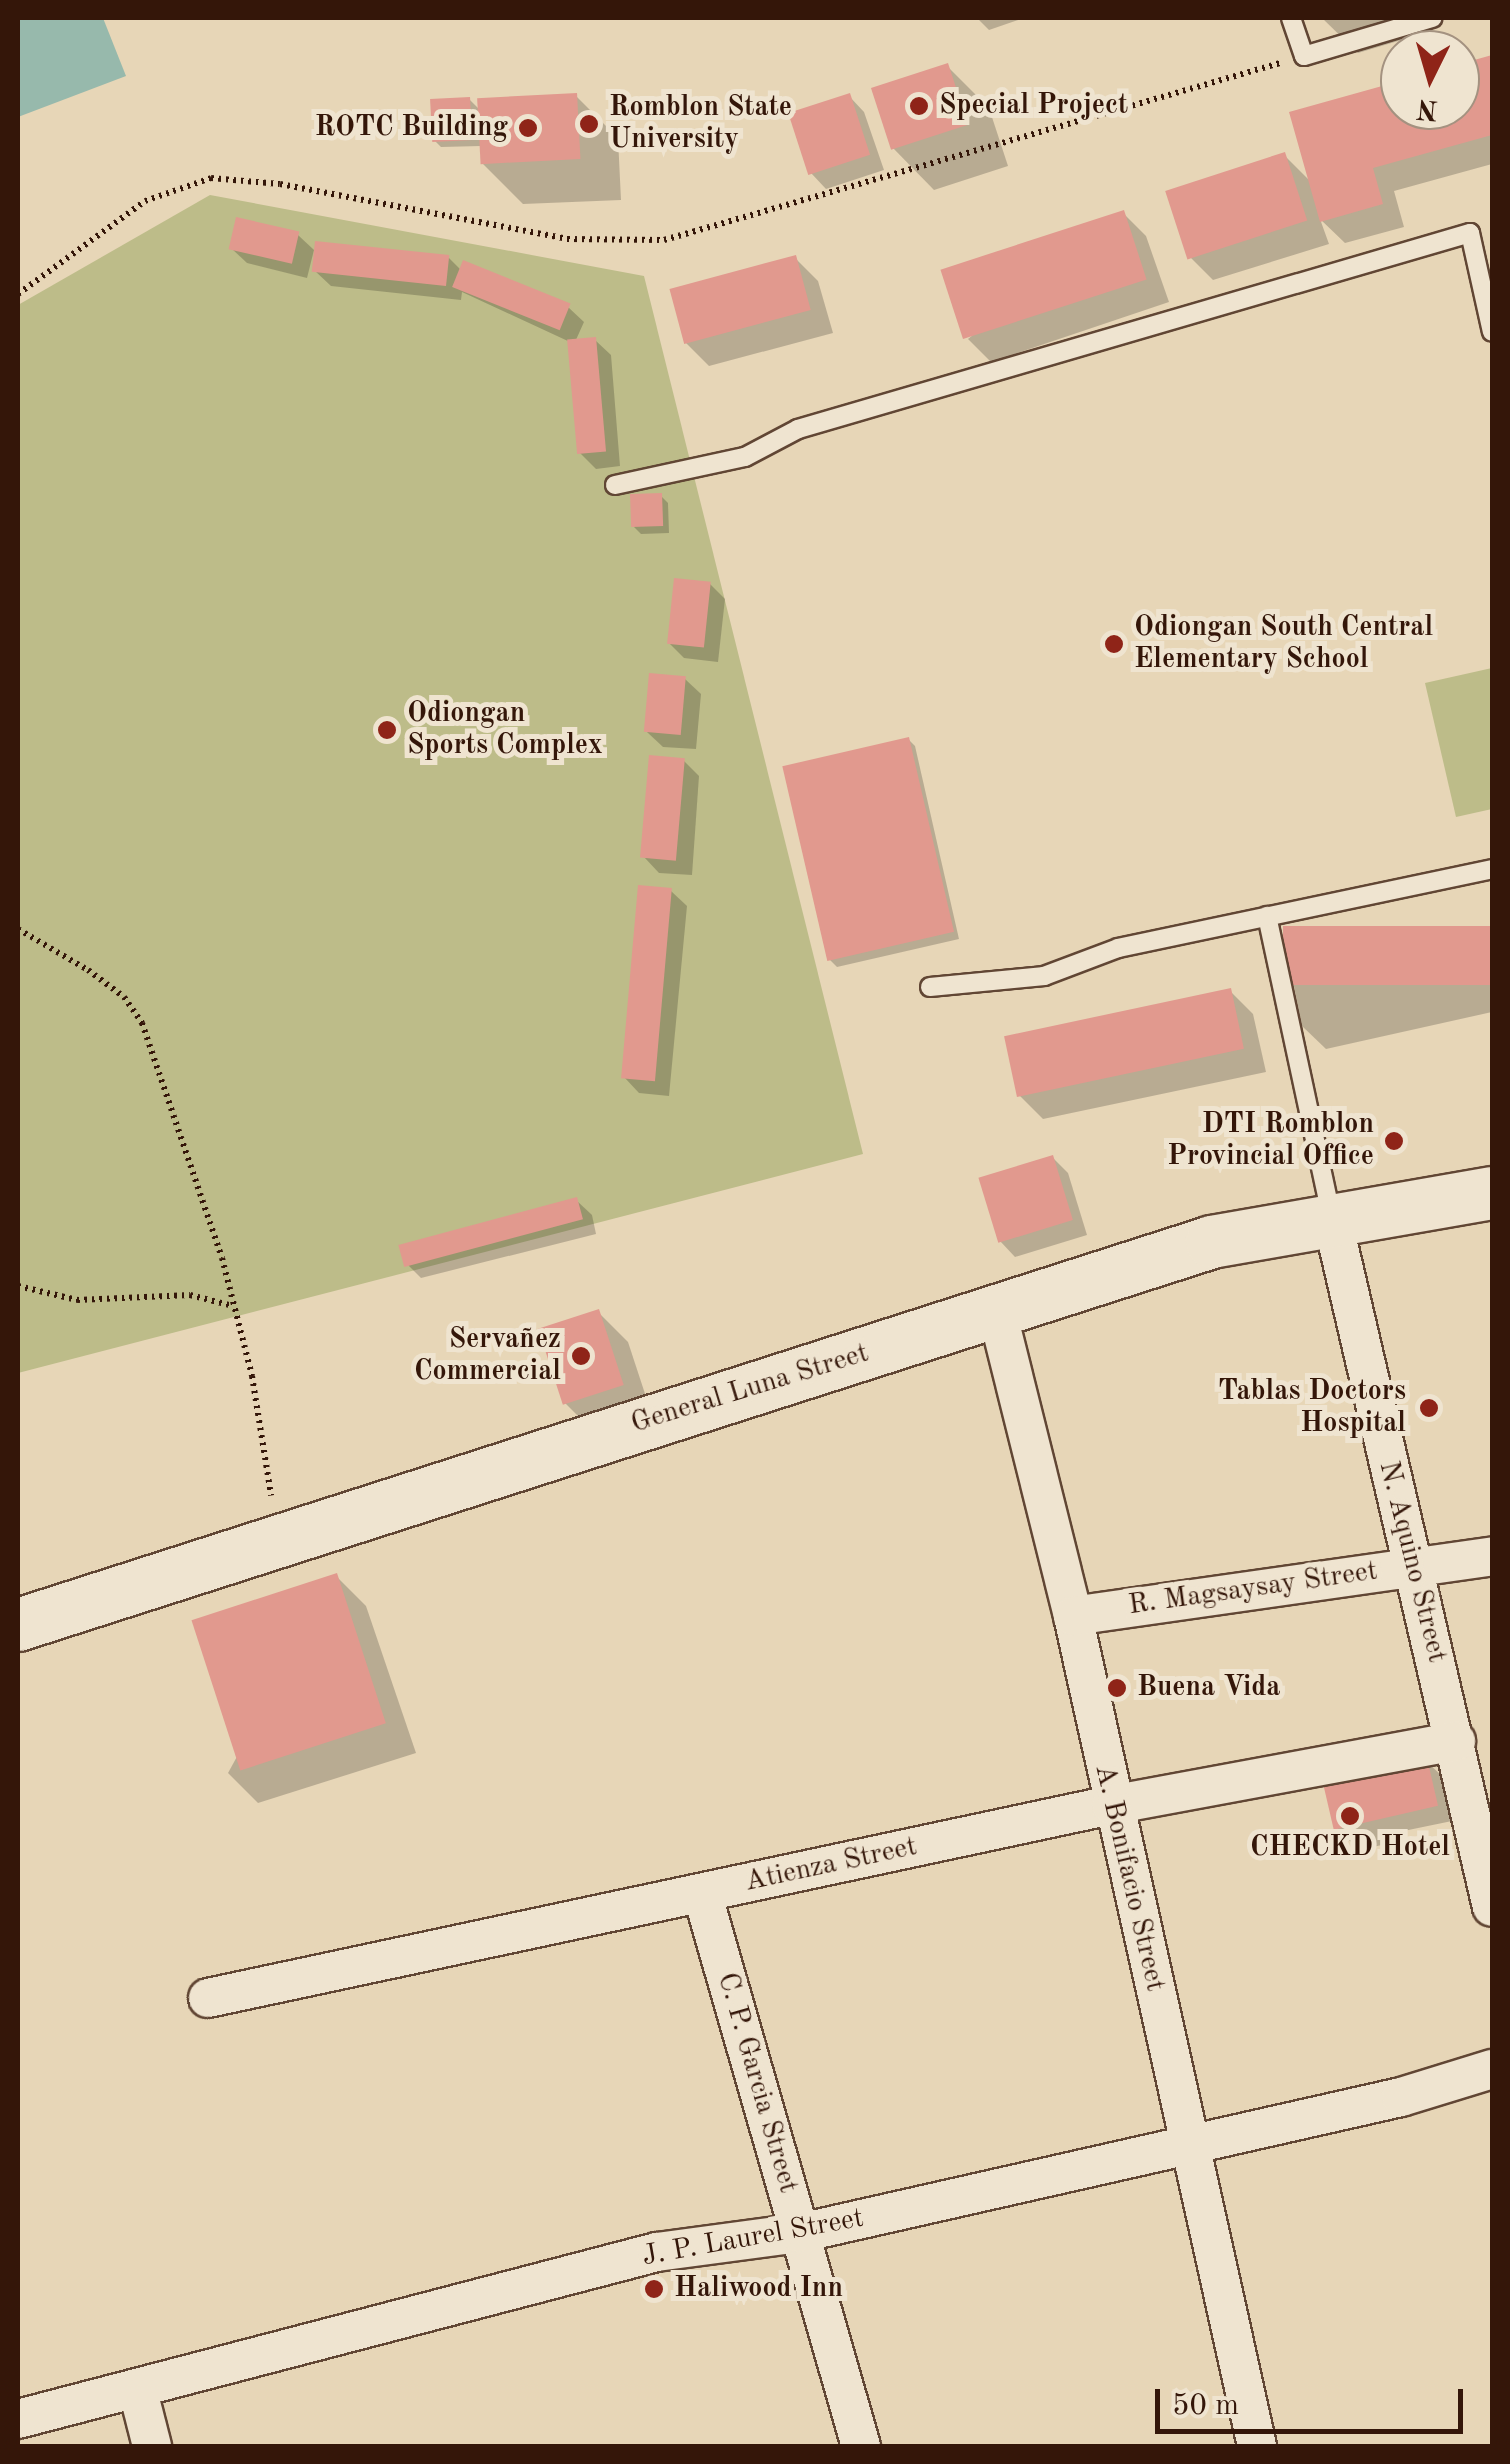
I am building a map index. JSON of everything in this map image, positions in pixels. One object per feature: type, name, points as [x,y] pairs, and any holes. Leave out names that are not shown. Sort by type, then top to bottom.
[{"type":"main road","name":"General Luna Street","points":[[18,1626],[1212,1242],[1492,1193]]},
{"type":"street","name":"N. Aquino Street","points":[[1332,1218],[1492,1906]]},
{"type":"street","name":"A. Bonifacio Street","points":[[997,1311],[1073,1616],[1111,1805],[1257,2446]]},
{"type":"street","name":"R. Magsaysay Street","points":[[1073,1616],[1492,1556]]},
{"type":"street","name":"Atienza Street","points":[[208,1998],[1111,1805],[1456,1741]]},
{"type":"street","name":"C. P. Garcia Street","points":[[702,1893],[861,2446]]},
{"type":"street","name":"J. P. Laurel Street","points":[[18,2419],[657,2252],[800,2233],[1190,2145],[1492,2069]]},
{"type":"street","points":[[138,2390],[152,2446]]},
{"type":"lane","points":[[1290,18],[1304,56],[1432,18]]},
{"type":"lane","points":[[615,485],[716,465],[798,428],[1470,233],[1492,332]]},
{"type":"lane","points":[[930,987],[1044,976],[1118,948],[1492,869]]},
{"type":"lane","points":[[1267,916],[1332,1218]]},
{"type":"path","points":[[18,294],[145,201],[210,178],[280,184],[567,239],[664,240],[1304,56]]},
{"type":"path","points":[[18,929],[112,988],[142,1023],[234,1306],[278,1541]]},
{"type":"path","points":[[18,1286],[78,1300],[190,1295],[234,1306]]},
{"type":"shaded area","points":[[18,18],[103,18],[126,76],[18,117]]},
{"type":"shaded area","name":"Odiongan Sports Complex","points":[[210,195],[644,276],[863,1154],[18,1373],[18,305]]},
{"type":"shaded area","points":[[1492,668],[1492,809],[1456,817],[1425,683]]},
{"type":"building","points":[[1492,55],[1492,135],[1373,168],[1383,204],[1320,222],[1289,112],[1380,87],[1380,130],[1480,130],[1480,58]]},
{"type":"building","name":"Special Project","points":[[948,63],[968,125],[891,150],[871,88]]},
{"type":"building","name":"ROTC Building","points":[[577,93],[580,159],[481,164],[477,98]]},
{"type":"building","points":[[850,93],[870,155],[808,175],[788,113]]},
{"type":"building","points":[[470,97],[472,140],[432,142],[430,99]]},
{"type":"building","points":[[1285,152],[1307,220],[1187,259],[1165,191]]},
{"type":"building","points":[[1124,210],[1147,279],[963,339],[940,270]]},
{"type":"building","points":[[236,217],[299,232],[292,264],[229,249]]},
{"type":"building","points":[[315,241],[449,255],[446,286],[312,272]]},
{"type":"building","points":[[796,255],[811,310],[684,344],[669,289]]},
{"type":"building","points":[[463,260],[571,303],[560,330],[452,287]]},
{"type":"building","points":[[596,337],[606,452],[577,454],[567,340]]},
{"type":"building","points":[[662,493],[663,526],[631,527],[630,494]]},
{"type":"building","points":[[674,578],[711,582],[704,648],[667,644]]},
{"type":"building","points":[[649,673],[686,676],[681,735],[644,732]]},
{"type":"building","points":[[909,737],[954,932],[827,961],[782,766]]},
{"type":"building","points":[[649,755],[685,758],[676,861],[640,858]]},
{"type":"building","points":[[638,885],[672,888],[655,1081],[621,1078]]},
{"type":"building","points":[[1283,926],[1492,926],[1492,985],[1283,985]]},
{"type":"building","points":[[1231,988],[1244,1049],[1017,1097],[1004,1036]]},
{"type":"building","points":[[1053,1155],[1073,1220],[998,1243],[978,1178]]},
{"type":"building","points":[[577,1197],[583,1219],[404,1267],[398,1245]]},
{"type":"building","name":"Servañez Commercial","points":[[599,1309],[624,1385],[563,1405],[538,1329]]},
{"type":"building","points":[[337,1573],[386,1723],[240,1771],[191,1620]]},
{"type":"building","points":[[1427,1758],[1438,1806],[1334,1830],[1323,1782]]},
{"type":"place","name":"Special Project","points":[[919,106]]},
{"type":"place","name":"Romblon State University","points":[[589,124]]},
{"type":"place","name":"ROTC Building","points":[[528,128]]},
{"type":"place","name":"Odiongan South Central Elementary School","points":[[1114,644]]},
{"type":"place","name":"Odiongan Sports Complex","points":[[387,730]]},
{"type":"place","name":"DTI Romblon Provincial Office","points":[[1394,1141]]},
{"type":"place","name":"Servañez Commercial","points":[[581,1356]]},
{"type":"place","name":"Tablas Doctors Hospital","points":[[1429,1408]]},
{"type":"place","name":"Buena Vida","points":[[1117,1688]]},
{"type":"place","name":"CHECKD Hotel","points":[[1350,1816]]},
{"type":"place","name":"Haliwood Inn","points":[[654,2289]]}]
